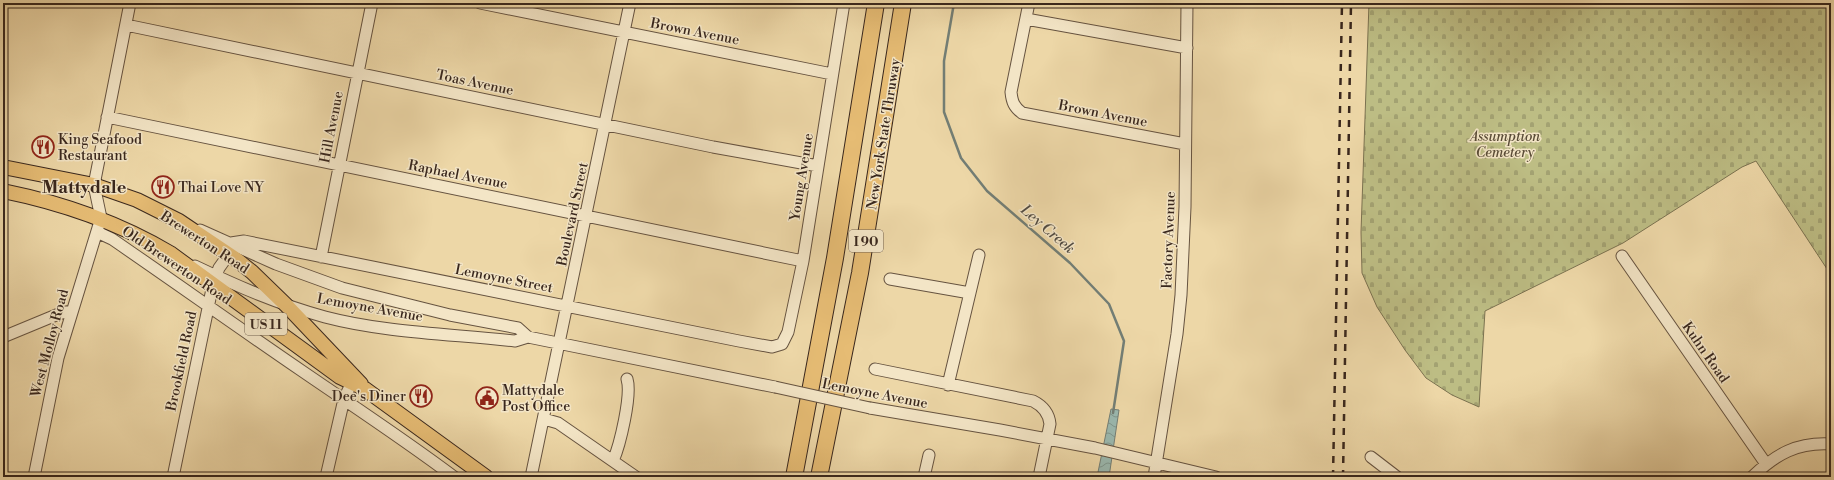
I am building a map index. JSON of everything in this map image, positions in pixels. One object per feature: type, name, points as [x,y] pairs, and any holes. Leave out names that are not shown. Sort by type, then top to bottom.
[{"type":"highway","name":"New York State Thruway","points":[[794,477],[835,258],[876,3]]},
{"type":"highway","name":"New York State Thruway","points":[[819,477],[861,268],[904,3]]},
{"type":"main road","name":"Brewerton Road","points":[[3,166],[94,185],[137,200],[230,249],[286,305],[319,341],[348,368],[365,389]]},
{"type":"main road","name":"Brewerton Road","points":[[3,191],[56,203],[101,218],[140,236],[170,253],[214,280],[340,377],[365,389],[486,477]]},
{"type":"street","points":[[101,218],[94,185],[130,3]]},
{"type":"street","name":"Hill Avenue","points":[[321,257],[372,3]]},
{"type":"street","name":"Brown Avenue","points":[[480,3],[832,74]]},
{"type":"street","name":"Boulevard Street","points":[[531,477],[587,216],[630,3]]},
{"type":"street","name":"Young Avenue","points":[[772,347],[782,344],[786,339],[803,261],[844,3]]},
{"type":"street","points":[[1029,3],[1026,19],[1187,48]]},
{"type":"street","name":"Factory Avenue","points":[[1154,477],[1177,334],[1181,296],[1185,207],[1187,3]]},
{"type":"street","name":"Brown Avenue","points":[[1026,19],[1011,92],[1016,108],[1022,113],[1185,144]]},
{"type":"street","name":"Toas Avenue","points":[[126,25],[713,147],[818,166]]},
{"type":"street","name":"Raphael Avenue","points":[[107,117],[803,261]]},
{"type":"street","name":"West Molloy Road","points":[[34,477],[58,358],[101,218]]},
{"type":"street","name":"Old Brewerton Road","points":[[97,232],[112,239],[208,304],[410,443],[454,477]]},
{"type":"street","name":"Lemoyne Street","points":[[230,249],[244,241],[772,347]]},
{"type":"street","name":"Lemoyne Avenue","points":[[230,249],[342,288],[450,315],[518,328],[528,337]]},
{"type":"street","name":"Brookfield Road","points":[[173,477],[214,280],[230,249]]},
{"type":"street","points":[[948,385],[979,255]]},
{"type":"street","name":"Kuhn Road","points":[[1622,256],[1766,464]]},
{"type":"street","points":[[890,279],[970,293]]},
{"type":"street","name":"Lemoyne Avenue","points":[[214,280],[326,317],[400,329],[515,341],[528,337],[560,342],[870,408],[1095,448],[1156,464],[1216,477]]},
{"type":"street","points":[[3,337],[61,313],[72,311]]},
{"type":"street","points":[[875,370],[1033,401],[1039,404],[1044,408],[1050,419],[1039,477]]},
{"type":"street","points":[[613,460],[617,451],[628,397],[627,379]]},
{"type":"street","points":[[326,477],[344,399],[352,382]]},
{"type":"street","points":[[544,419],[558,423],[636,477]]},
{"type":"street","points":[[1752,477],[1766,464],[1781,454],[1797,447],[1815,443],[1831,444]]},
{"type":"street","points":[[924,477],[928,455]]},
{"type":"street","points":[[1371,457],[1397,477]]},
{"type":"green space","name":"Assumption Cemetery","points":[[1369,3],[1831,3],[1831,275],[1756,161],[1742,167],[1623,243],[1485,311],[1479,407],[1452,395],[1426,378],[1405,350],[1377,307],[1362,273],[1361,232]]},
{"type":"water","points":[[1111,409],[1119,410],[1109,477],[1097,477]]},
{"type":"waterway","name":"Ley Creek","points":[[954,3],[944,61],[944,112],[961,158],[987,191],[1070,263],[1109,304],[1124,341],[1113,413]]},
{"type":"railway","points":[[1333,477],[1342,3]]},
{"type":"railway","points":[[1343,477],[1351,3]]},
{"type":"place","name":"King Seafood Restaurant","points":[[43,147]]},
{"type":"place","name":"Thai Love NY","points":[[163,187]]},
{"type":"place","name":"Dee's Diner","points":[[421,396]]},
{"type":"place","name":"Mattydale Post Office","points":[[487,398]]},
{"type":"district","name":"Mattydale","points":[[84,187]]}]
